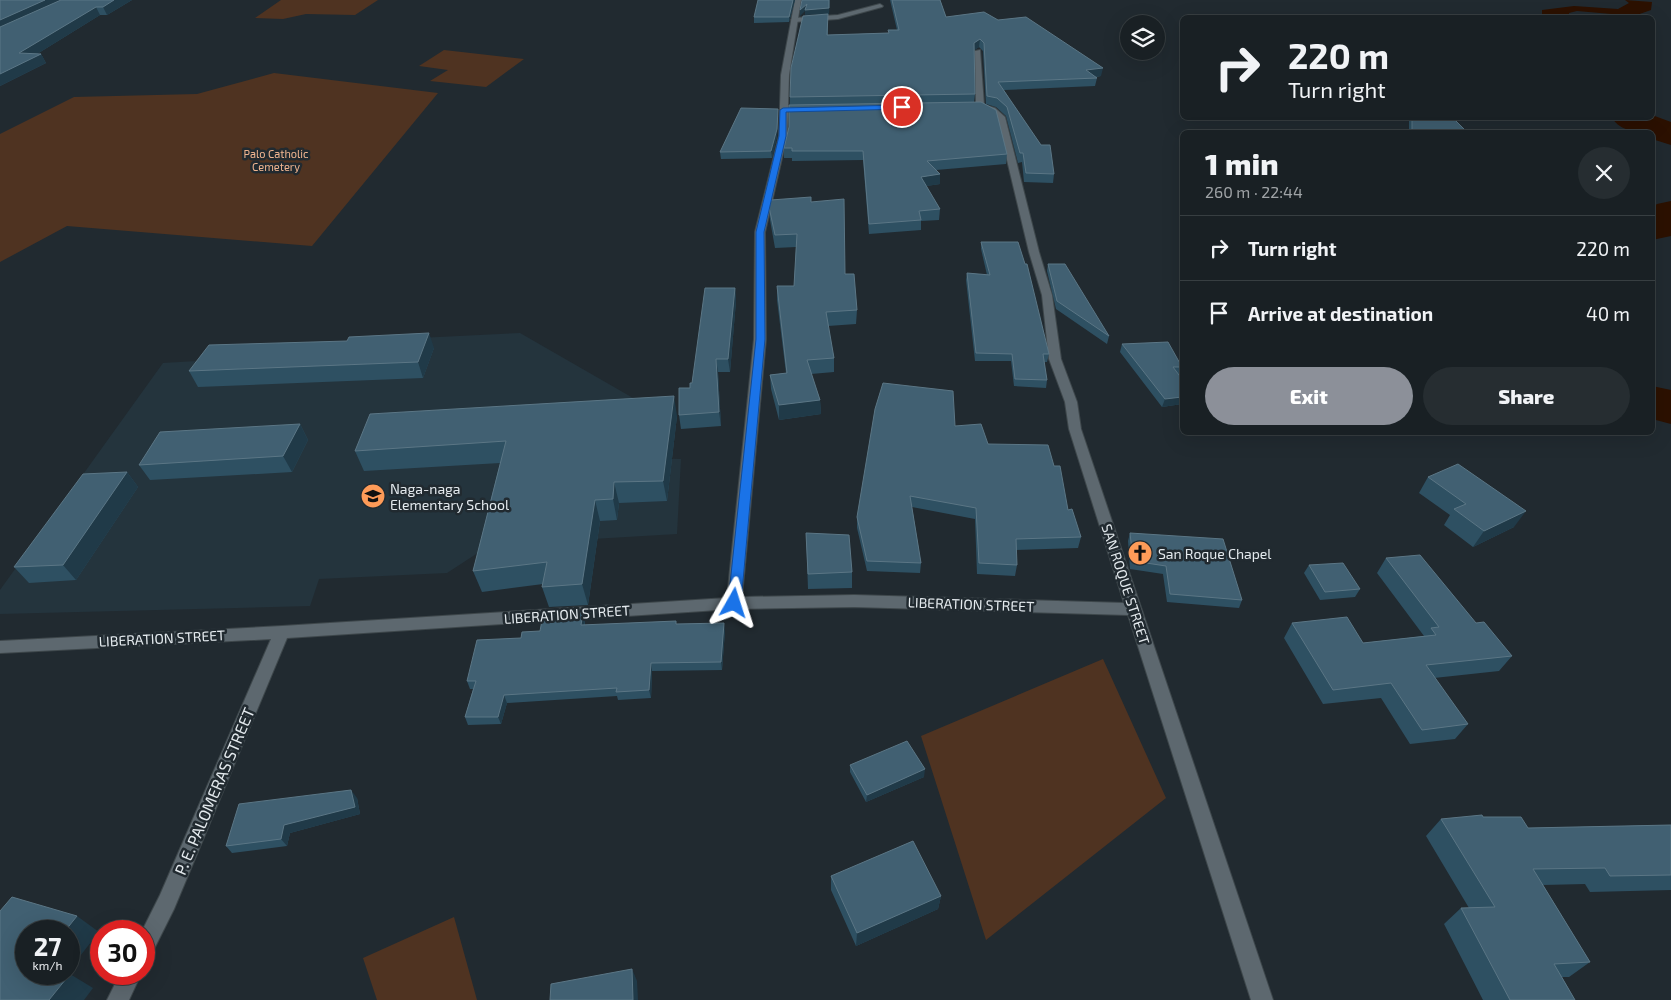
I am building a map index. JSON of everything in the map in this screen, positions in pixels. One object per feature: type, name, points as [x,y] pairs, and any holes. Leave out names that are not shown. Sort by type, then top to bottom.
[{"type":"street","points":[[734,603],[760,339],[760,232],[782,136],[785,74],[798,0]]},
{"type":"street","points":[[794,20],[838,17],[880,6]]},
{"type":"street","points":[[969,106],[980,107],[978,51]]},
{"type":"street","name":"SAN ROQUE STREET","points":[[980,107],[992,110],[1001,116],[1034,252],[1047,295],[1055,359],[1071,402],[1075,429],[1262,1000]]},
{"type":"street","points":[[783,110],[813,110]]},
{"type":"street","name":"LIBERATION STREET","points":[[0,647],[282,632],[734,603],[854,601],[1134,609]]},
{"type":"street","name":"P. E. PALOMERAS STREET","points":[[155,926],[282,632]]},
{"type":"street","points":[[118,1000],[126,985]]},
{"type":"shaded area","points":[[1625,0],[1652,2],[1651,10],[1637,15],[1577,11],[1569,13],[1569,15],[1542,15],[1542,10],[1574,6],[1618,9],[1629,3]]},
{"type":"shaded area","name":"Naga-naga Elementary School","points":[[520,333],[647,406],[649,458],[681,459],[677,534],[490,545],[447,573],[319,579],[310,606],[0,614],[0,590],[163,363],[351,352],[357,341]]},
{"type":"green space","points":[[281,0],[378,0],[355,15],[306,14],[283,19],[255,18]]},
{"type":"green space","points":[[444,50],[524,59],[486,87],[430,81],[448,70],[419,66]]},
{"type":"green space","name":"Palo Catholic Cemetery","points":[[274,73],[438,93],[312,246],[67,226],[0,262],[0,134],[74,97],[197,94]]},
{"type":"green space","points":[[1103,659],[1166,798],[986,940],[921,736]]},
{"type":"green space","points":[[454,917],[477,1000],[377,1000],[363,958]]},
{"type":"building","points":[[0,0],[45,0],[0,20]]},
{"type":"building","points":[[61,0],[114,0],[103,7],[96,7],[19,53],[41,54],[0,74],[0,27]]},
{"type":"building","points":[[758,0],[793,0],[789,17],[754,17]]},
{"type":"building","points":[[802,0],[829,0],[829,8],[805,10],[807,4],[800,10]]},
{"type":"building","points":[[892,0],[940,0],[946,17],[984,12],[998,20],[1026,17],[1103,68],[1086,70],[1097,78],[998,82],[1041,145],[1050,145],[1054,174],[1026,173],[1023,153],[1020,153],[1007,107],[997,98],[987,96],[984,43],[980,39],[974,43],[975,94],[790,97],[791,68],[803,16],[828,14],[827,35],[889,33],[888,30],[899,30]]},
{"type":"building","points":[[981,102],[996,110],[1007,154],[927,161],[940,174],[921,177],[940,209],[919,211],[921,220],[869,224],[863,151],[792,151],[792,148],[784,148],[789,127],[789,105]]},
{"type":"building","points":[[741,108],[778,109],[777,129],[771,151],[720,152]]},
{"type":"building","points":[[1412,120],[1455,120],[1465,130],[1412,130]]},
{"type":"building","points":[[811,197],[811,202],[844,199],[845,274],[854,274],[857,310],[826,312],[834,358],[807,360],[820,400],[779,405],[770,375],[787,373],[777,286],[794,286],[797,234],[775,235],[769,207],[771,200]]},
{"type":"building","points":[[981,242],[1018,242],[1025,264],[1027,264],[1049,354],[1043,354],[1047,380],[1015,379],[1012,354],[976,353],[967,273],[990,275]]},
{"type":"building","points":[[1048,264],[1065,264],[1109,336],[1057,301]]},
{"type":"building","points":[[705,288],[735,288],[728,359],[716,359],[719,412],[679,415],[679,388],[690,388],[690,383],[692,383]]},
{"type":"building","points":[[429,333],[418,362],[189,371],[209,345],[347,341],[349,337]]},
{"type":"building","points":[[1168,342],[1180,363],[1180,367],[1173,367],[1180,376],[1180,397],[1165,399],[1122,344]]},
{"type":"building","points":[[883,383],[953,391],[955,426],[981,424],[988,444],[1048,445],[1054,466],[1060,466],[1068,510],[1072,509],[1081,537],[1016,539],[1017,565],[979,563],[976,508],[910,496],[921,563],[867,561],[857,517],[875,409]]},
{"type":"building","points":[[674,396],[663,481],[614,482],[613,499],[595,500],[582,584],[542,587],[547,562],[473,571],[506,441],[355,451],[370,414]]},
{"type":"building","points":[[300,424],[283,456],[139,465],[160,432]]},
{"type":"building","points":[[1458,464],[1526,511],[1484,531],[1454,509],[1466,504],[1428,477]]},
{"type":"building","points":[[127,472],[63,565],[14,567],[83,474]]},
{"type":"building","points":[[806,533],[849,535],[852,572],[808,574]]},
{"type":"building","points":[[1130,533],[1223,539],[1242,600],[1170,594],[1166,566],[1133,561]]},
{"type":"building","points":[[1420,555],[1476,623],[1484,622],[1512,656],[1426,665],[1468,724],[1422,730],[1391,683],[1333,690],[1292,623],[1347,617],[1363,643],[1436,635],[1431,628],[1439,627],[1386,558]]},
{"type":"building","points":[[1343,563],[1360,589],[1325,592],[1309,565]]},
{"type":"building","points":[[583,613],[581,625],[676,621],[676,624],[724,623],[721,662],[651,663],[649,690],[616,692],[617,688],[504,695],[498,717],[465,717],[476,681],[467,681],[477,640],[521,638],[522,632],[540,631],[543,615]]},
{"type":"building","points":[[907,741],[925,769],[867,795],[850,765]]},
{"type":"building","points":[[351,790],[355,807],[284,825],[281,839],[226,846],[239,804]]},
{"type":"building","points":[[1482,815],[1483,817],[1521,817],[1528,828],[1671,825],[1671,875],[1610,876],[1605,868],[1533,869],[1590,962],[1554,964],[1575,1000],[1510,1000],[1461,908],[1495,907],[1441,819]]},
{"type":"building","points":[[913,841],[941,896],[857,933],[831,876]]},
{"type":"building","points":[[12,897],[77,916],[74,920],[15,920],[15,985],[61,985],[49,1000],[0,1000],[0,911]]},
{"type":"building","points":[[632,969],[633,1000],[550,1000],[551,984]]},
{"type":"waterway","points":[[1634,120],[1671,134]]},
{"type":"waterway","points":[[1655,228],[1658,227],[1671,213]]},
{"type":"waterway","points":[[1655,403],[1671,407]]},
{"type":"place","name":"Naga-naga Elementary School","points":[[373,496]]},
{"type":"place","name":"San Roque Chapel","points":[[1140,553]]},
{"type":"route","points":[[734,603],[760,339],[760,232],[782,136],[783,110],[902,107]]}]
